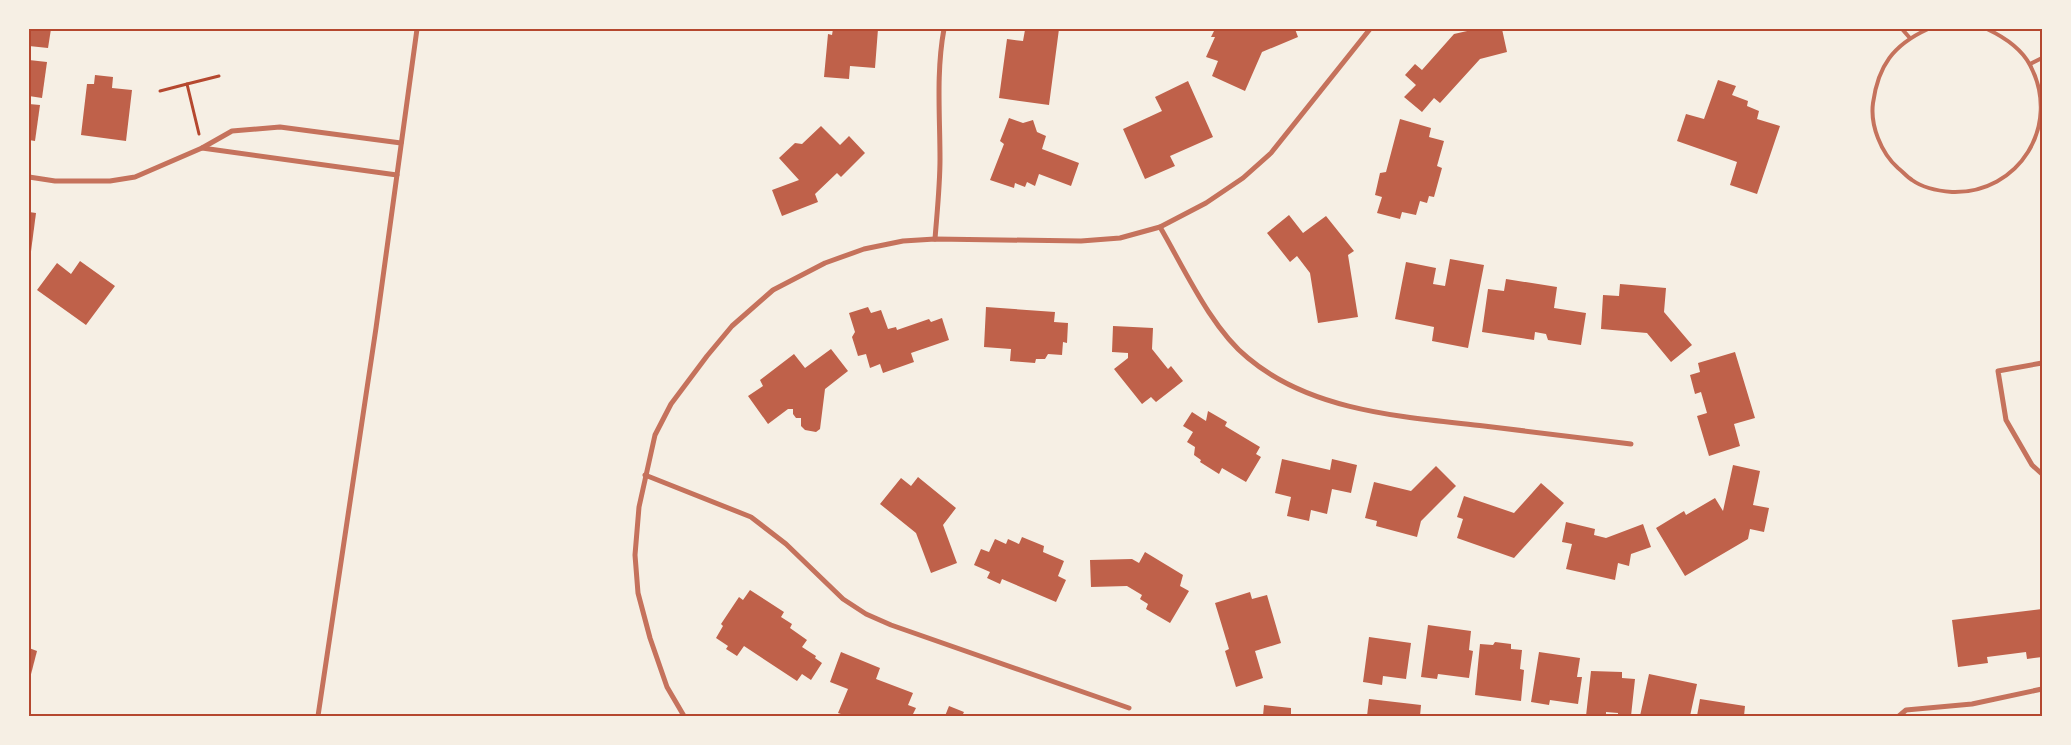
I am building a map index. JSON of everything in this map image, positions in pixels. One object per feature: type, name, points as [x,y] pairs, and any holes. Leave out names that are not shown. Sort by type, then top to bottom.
[{"type":"street","points":[[318,716],[417,29]]},
{"type":"street","points":[[935,239],[940,160],[938,104],[944,29]]},
{"type":"street","points":[[684,716],[668,687],[650,638],[638,593],[635,554],[645,475],[655,435],[670,404],[732,326],[773,290],[825,262],[864,249],[903,241],[935,239],[1080,242],[1120,238],[1160,227],[1206,204],[1243,178],[1271,153],[1370,29]]},
{"type":"street","points":[[29,177],[55,180],[110,181],[135,177],[202,148],[232,131],[280,127],[401,143]]},
{"type":"street","points":[[202,148],[397,175]]},
{"type":"street","points":[[1160,227],[1211,314],[1230,340],[1248,359],[1287,383],[1322,398],[1405,417],[1631,444]]},
{"type":"street","points":[[2042,363],[1998,371],[2006,420],[2032,465],[2042,474]]},
{"type":"street","points":[[645,475],[751,517],[786,544],[843,600],[866,614],[891,625],[1129,708]]},
{"type":"street","points":[[1899,716],[1906,710],[1972,704],[2042,690]]},
{"type":"lane","points":[[1902,29],[1909,37]]},
{"type":"lane","points":[[1928,29],[1909,37],[1889,57],[1876,82],[1872,110],[1877,138],[1892,163],[1913,181],[1940,191],[1969,192],[1996,183],[2018,166],[2034,144],[2041,117],[2040,90],[2030,64],[2012,43],[1988,29]]},
{"type":"lane","points":[[2030,64],[2042,58]]},
{"type":"path","points":[[160,91],[219,76]]},
{"type":"path","points":[[187,84],[202,148]]},
{"type":"building","points":[[29,29],[51,29],[48,48],[29,46]]},
{"type":"building","points":[[833,29],[878,29],[875,68],[850,66],[849,79],[824,77],[828,34],[832,35]]},
{"type":"building","points":[[1059,29],[1049,105],[999,98],[1007,39],[1023,41],[1025,30]]},
{"type":"building","points":[[1215,29],[1295,29],[1298,37],[1262,52],[1245,91],[1212,76],[1218,61],[1206,57],[1215,37],[1211,37]]},
{"type":"building","points":[[1476,29],[1502,29],[1507,52],[1480,59],[1440,103],[1434,98],[1422,112],[1404,97],[1416,85],[1405,75],[1415,64],[1422,70],[1454,34]]},
{"type":"building","points":[[29,60],[47,62],[42,98],[29,96]]},
{"type":"building","points":[[95,75],[113,77],[112,88],[132,90],[126,141],[81,135],[87,84],[94,84]]},
{"type":"building","points":[[1718,80],[1736,86],[1732,95],[1748,101],[1747,106],[1759,111],[1757,119],[1780,126],[1757,194],[1730,185],[1737,162],[1677,141],[1686,114],[1704,119]]},
{"type":"building","points":[[1188,81],[1213,137],[1170,156],[1175,166],[1145,179],[1123,129],[1162,111],[1155,97]]},
{"type":"building","points":[[29,104],[40,105],[35,141],[29,140]]},
{"type":"building","points":[[1009,118],[1023,123],[1033,120],[1037,132],[1046,136],[1042,149],[1079,163],[1071,186],[1039,174],[1035,186],[1027,182],[1025,187],[1015,183],[1014,188],[990,180],[1004,144],[1000,141]]},
{"type":"building","points":[[1400,119],[1431,128],[1429,137],[1444,141],[1437,166],[1442,168],[1434,197],[1429,196],[1427,203],[1420,201],[1416,215],[1402,212],[1400,219],[1377,213],[1382,197],[1375,195],[1380,173],[1386,172]]},
{"type":"building","points":[[821,126],[840,145],[849,136],[865,153],[841,177],[837,173],[815,194],[818,202],[782,216],[772,190],[799,180],[779,158],[795,143],[802,144]]},
{"type":"building","points":[[29,212],[36,213],[30,259],[29,259]]},
{"type":"building","points":[[1289,215],[1303,233],[1326,216],[1354,251],[1348,255],[1358,317],[1318,323],[1310,273],[1297,256],[1290,262],[1267,233]]},
{"type":"building","points":[[1450,259],[1484,265],[1468,348],[1432,341],[1434,327],[1395,319],[1406,262],[1436,268],[1433,284],[1445,286]]},
{"type":"building","points":[[80,261],[115,286],[86,325],[37,290],[57,263],[71,274]]},
{"type":"building","points":[[1506,279],[1557,287],[1554,308],[1586,313],[1581,345],[1548,340],[1546,334],[1535,332],[1534,340],[1482,332],[1488,289],[1504,291]]},
{"type":"building","points":[[1620,284],[1666,288],[1664,312],[1692,345],[1671,362],[1647,333],[1601,329],[1603,295],[1619,296]]},
{"type":"building","points":[[868,307],[871,313],[881,310],[888,329],[896,327],[897,330],[929,319],[931,322],[942,318],[949,340],[911,353],[914,362],[883,373],[880,364],[870,368],[866,354],[858,356],[852,337],[855,332],[849,313]]},
{"type":"building","points":[[986,307],[1055,312],[1054,322],[1068,323],[1067,343],[1063,342],[1062,355],[1048,354],[1045,359],[1036,359],[1035,363],[1010,361],[1011,349],[984,347]]},
{"type":"building","points":[[1113,326],[1153,328],[1152,349],[1168,369],[1171,366],[1183,381],[1156,402],[1151,397],[1142,404],[1114,369],[1128,358],[1128,353],[1112,352]]},
{"type":"building","points":[[831,349],[848,371],[825,389],[820,429],[816,432],[805,430],[801,426],[801,418],[796,418],[793,414],[793,409],[788,409],[768,424],[748,396],[763,386],[760,380],[794,354],[805,368]]},
{"type":"building","points":[[1735,352],[1755,418],[1734,424],[1740,446],[1709,456],[1697,416],[1707,413],[1701,392],[1695,394],[1690,375],[1700,372],[1698,363]]},
{"type":"building","points":[[1208,411],[1227,422],[1225,426],[1260,447],[1256,454],[1261,457],[1246,482],[1222,468],[1219,474],[1200,462],[1201,460],[1194,455],[1195,447],[1187,442],[1193,432],[1183,426],[1192,412],[1206,421]]},
{"type":"building","points":[[1282,459],[1330,470],[1332,459],[1357,465],[1351,493],[1332,489],[1327,514],[1311,510],[1309,521],[1287,516],[1291,497],[1275,493]]},
{"type":"building","points":[[1733,465],[1760,471],[1753,505],[1769,508],[1764,532],[1750,529],[1748,539],[1685,576],[1656,528],[1684,511],[1686,515],[1715,498],[1723,511]]},
{"type":"building","points":[[1436,466],[1456,486],[1421,521],[1417,537],[1376,526],[1377,521],[1365,518],[1374,482],[1411,491]]},
{"type":"building","points":[[918,477],[956,508],[943,525],[957,563],[931,573],[916,533],[880,504],[901,478],[911,486]]},
{"type":"building","points":[[1541,483],[1564,503],[1514,558],[1457,538],[1463,519],[1457,517],[1464,496],[1514,513]]},
{"type":"building","points":[[1566,522],[1595,529],[1594,535],[1606,538],[1643,524],[1651,547],[1631,554],[1629,566],[1618,563],[1615,580],[1566,569],[1572,544],[1562,542]]},
{"type":"building","points":[[1022,537],[1044,546],[1043,552],[1064,561],[1058,576],[1066,580],[1056,602],[1002,579],[1000,584],[987,578],[990,572],[974,565],[981,549],[989,552],[995,539],[1006,544],[1008,539],[1019,544]]},
{"type":"building","points":[[1145,552],[1183,575],[1180,586],[1189,591],[1170,623],[1146,609],[1148,604],[1140,599],[1142,595],[1127,586],[1091,587],[1090,560],[1132,559],[1139,563]]},
{"type":"building","points":[[750,590],[784,612],[781,617],[792,624],[790,628],[807,640],[802,647],[816,656],[815,658],[822,663],[811,680],[802,674],[797,681],[744,646],[737,656],[726,649],[728,646],[716,638],[723,626],[721,624],[739,597],[743,600]]},
{"type":"building","points":[[1250,592],[1252,599],[1267,595],[1281,643],[1255,651],[1263,678],[1236,687],[1225,651],[1229,649],[1215,603]]},
{"type":"building","points":[[2042,609],[2042,657],[2027,659],[2026,652],[1987,657],[1988,663],[1958,667],[1952,620]]},
{"type":"building","points":[[1428,625],[1471,631],[1469,650],[1473,651],[1469,678],[1438,674],[1437,679],[1421,677]]},
{"type":"building","points":[[1369,637],[1411,643],[1406,679],[1383,676],[1382,685],[1363,682]]},
{"type":"building","points":[[1495,642],[1511,644],[1511,649],[1522,650],[1520,669],[1524,670],[1521,701],[1475,695],[1480,644],[1493,645]]},
{"type":"building","points":[[29,648],[37,651],[29,682]]},
{"type":"building","points":[[841,652],[880,668],[876,679],[913,693],[908,705],[916,708],[912,716],[847,716],[838,713],[848,689],[830,682]]},
{"type":"building","points":[[1539,652],[1580,658],[1577,677],[1582,677],[1578,704],[1550,700],[1549,705],[1531,702]]},
{"type":"building","points":[[1591,671],[1622,672],[1622,678],[1635,679],[1631,716],[1618,716],[1618,713],[1606,712],[1606,716],[1586,716]]},
{"type":"building","points":[[1649,674],[1697,684],[1690,716],[1640,716]]},
{"type":"building","points":[[1369,699],[1421,705],[1420,716],[1367,716]]},
{"type":"building","points":[[1700,699],[1745,706],[1744,716],[1697,716]]},
{"type":"building","points":[[1264,705],[1291,708],[1291,716],[1263,716]]},
{"type":"building","points":[[949,706],[964,712],[962,716],[945,716]]}]
